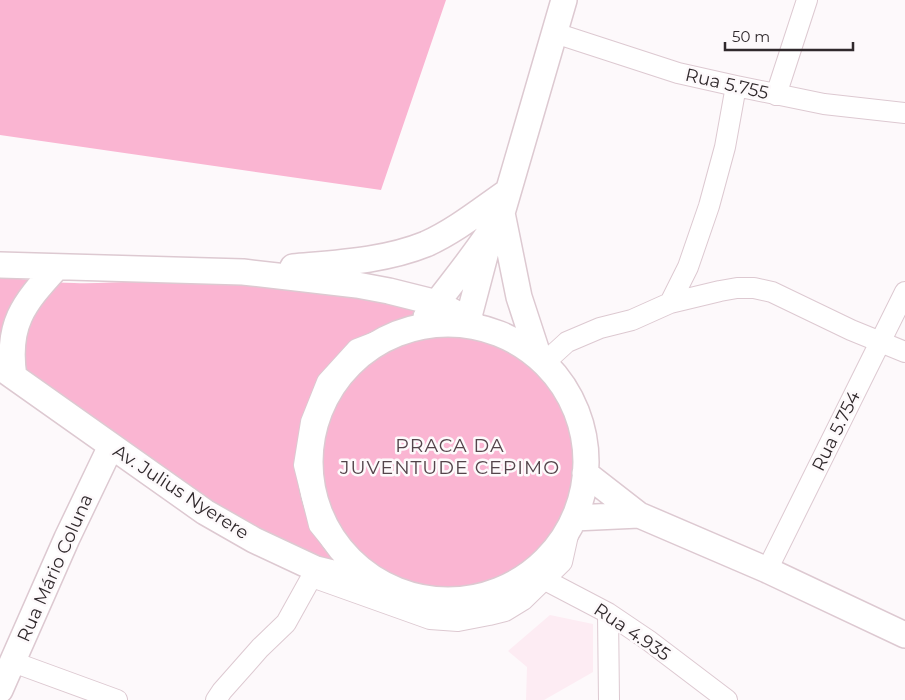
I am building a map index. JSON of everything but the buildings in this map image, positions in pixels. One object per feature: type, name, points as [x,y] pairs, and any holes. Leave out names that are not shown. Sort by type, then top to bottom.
[{"type":"main road","points":[[475,324],[553,0]]},
{"type":"main road","points":[[419,326],[491,232],[504,203],[564,0]]},
{"type":"main road","points":[[504,203],[519,297],[542,360]]},
{"type":"main road","points":[[0,265],[56,268],[232,271],[339,263],[395,254],[425,244],[504,203]]},
{"type":"main road","points":[[7,372],[14,331],[22,309],[34,292],[56,268]]},
{"type":"main road","points":[[232,271],[357,285],[436,303],[475,324],[509,338],[542,360],[564,386],[577,413],[584,442],[585,473],[582,496],[568,529]]},
{"type":"main road","points":[[388,586],[356,565],[337,545],[320,514],[311,481],[311,446],[319,412],[336,382],[359,356],[388,337],[419,326],[475,324]]},
{"type":"main road","name":"Av. Julius Nyerere","points":[[7,372],[108,452],[205,512],[314,573],[358,579],[434,600],[470,599],[540,575],[568,529]]},
{"type":"main road","name":"Rua Mário Coluna","points":[[0,690],[67,538],[108,452]]},
{"type":"main road","points":[[585,473],[639,515],[767,570],[905,635]]},
{"type":"main road","points":[[568,529],[639,515]]},
{"type":"street","points":[[776,95],[807,0]]},
{"type":"street","name":"Rua 5.755","points":[[555,33],[678,73],[824,104],[905,113]]},
{"type":"street","points":[[670,303],[688,267],[709,206],[725,147],[736,86]]},
{"type":"street","points":[[542,360],[567,342],[600,328],[639,317],[670,303],[737,288],[754,288],[772,292],[851,330],[905,352]]},
{"type":"street","name":"Rua 5.754","points":[[767,570],[905,292]]},
{"type":"street","points":[[216,700],[260,648],[286,623],[314,573],[430,620],[445,621],[458,621],[504,611],[523,600],[540,575]]},
{"type":"street","name":"Rua 4.935","points":[[540,575],[608,613],[648,640],[727,700]]},
{"type":"street","points":[[608,613],[609,700]]},
{"type":"street","points":[[13,662],[117,700]]},
{"type":"shaded area","points":[[0,0],[446,0],[381,190],[0,135]]},
{"type":"shaded area","points":[[0,277],[65,283],[228,284],[360,295],[466,323],[512,339],[539,358],[553,373],[570,398],[580,425],[585,454],[584,482],[577,510],[565,535],[547,558],[523,577],[476,598],[447,600],[414,595],[369,583],[285,555],[0,356]]},
{"type":"shaded area","points":[[550,615],[593,624],[593,672],[544,700],[526,700],[527,667],[508,651]]},
{"type":"district","name":"PRACA DA JUVENTUDE CEPIMO","points":[[450,456]]}]
